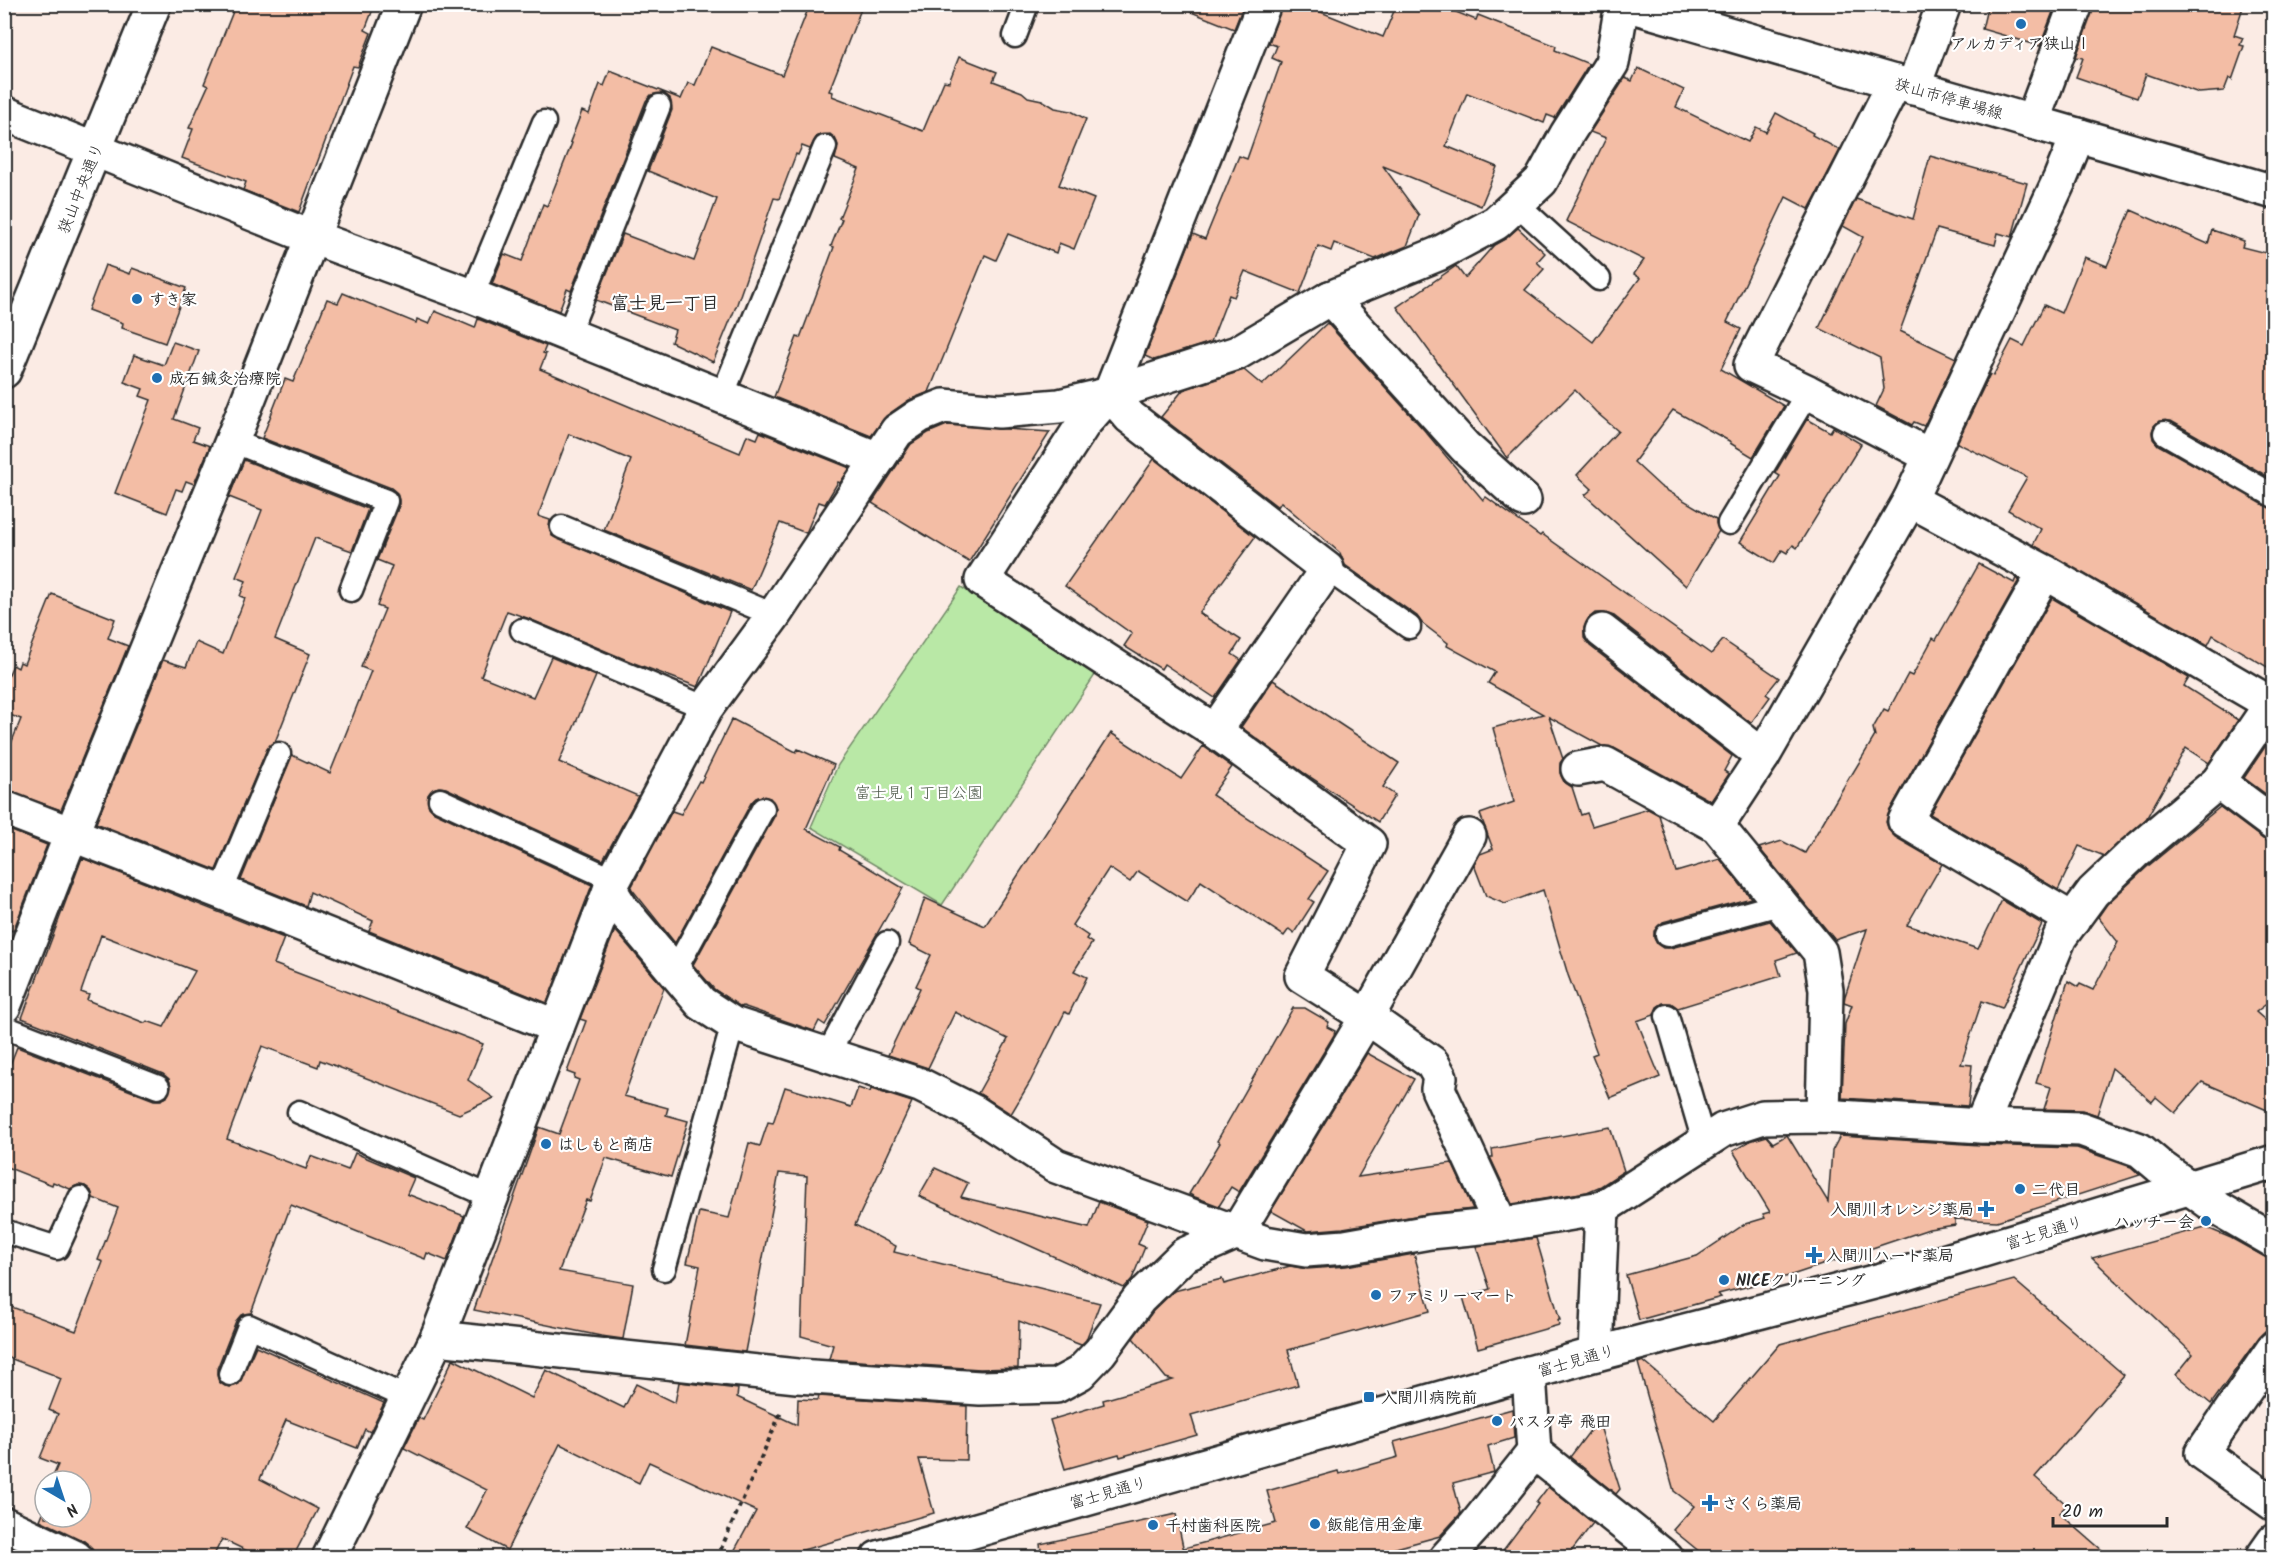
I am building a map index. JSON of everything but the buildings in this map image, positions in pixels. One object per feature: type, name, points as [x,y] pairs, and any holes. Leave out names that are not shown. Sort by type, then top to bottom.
[{"type":"street","name":"狭山中央通り","points":[[4,371],[154,4]]},
{"type":"street","points":[[4,1006],[71,835],[232,441],[404,4]]},
{"type":"street","points":[[1264,4],[1110,394],[1084,423],[982,580],[1215,731],[1369,844],[1302,976],[1367,1017],[1432,1063],[1440,1077],[1438,1089],[1501,1225]]},
{"type":"street","points":[[328,1557],[437,1338],[612,885],[706,708],[774,615],[897,432],[920,416],[944,406],[999,411],[1059,406],[1110,394],[1238,353],[1330,298],[1438,254],[1496,223],[1540,181],[1612,63],[1623,4]]},
{"type":"street","name":"狭山市停車場線","points":[[1623,4],[2274,192]]},
{"type":"street","points":[[1930,456],[1751,365],[1904,85],[1944,4]]},
{"type":"street","points":[[2032,122],[2076,4]]},
{"type":"street","points":[[4,113],[312,236],[472,296],[878,459]]},
{"type":"street","points":[[1717,826],[1763,756],[1910,500],[2060,179],[2078,135]]},
{"type":"street","points":[[1330,298],[1465,447],[1524,500]]},
{"type":"street","points":[[1110,394],[1130,417],[1327,569],[1215,731]]},
{"type":"street","points":[[1910,500],[2045,572],[2272,702],[2218,782],[2134,853],[2093,892],[2060,937],[1981,1126]]},
{"type":"street","points":[[2045,572],[1905,821],[2073,920]]},
{"type":"street","points":[[1602,632],[1763,756]]},
{"type":"street","points":[[1578,769],[1605,764],[1717,826],[1820,952],[1826,990],[1824,1116]]},
{"type":"street","points":[[2218,782],[2274,824]]},
{"type":"street","points":[[4,808],[221,892],[557,1027]]},
{"type":"street","points":[[437,1338],[797,1376],[980,1388],[1056,1386],[1080,1373],[1100,1352],[1139,1299],[1184,1255],[1237,1232],[1367,1017],[1470,836]]},
{"type":"street","points":[[612,885],[622,909],[701,1004],[733,1024],[931,1090],[974,1112],[1056,1166],[1265,1244],[1306,1250],[1345,1247],[1430,1232],[1501,1225],[1602,1209],[1723,1130],[1763,1117],[1824,1116],[1981,1126],[2081,1129],[2140,1150],[2219,1209],[2274,1241]]},
{"type":"street","name":"富士見通り","points":[[878,1557],[1596,1354],[1897,1276],[2274,1162]]},
{"type":"street","points":[[1596,1354],[1602,1209]]},
{"type":"street","points":[[2274,1348],[2202,1453],[2274,1504]]},
{"type":"street","points":[[1446,1557],[1475,1526],[1534,1452],[1529,1373]]},
{"type":"street","points":[[1534,1452],[1666,1557]]},
{"type":"street","points":[[4,1524],[76,1557]]},
{"type":"street","points":[[2262,1557],[2274,1541]]},
{"type":"lane","points":[[1016,36],[1027,4]]},
{"type":"lane","points":[[568,335],[659,106]]},
{"type":"lane","points":[[472,296],[544,122]]},
{"type":"lane","points":[[722,396],[825,147]]},
{"type":"lane","points":[[1517,204],[1599,279]]},
{"type":"lane","points":[[1729,524],[1808,392]]},
{"type":"lane","points":[[2165,433],[2274,496]]},
{"type":"lane","points":[[232,441],[386,501],[351,590]]},
{"type":"lane","points":[[562,527],[774,615]]},
{"type":"lane","points":[[1327,569],[1409,627]]},
{"type":"lane","points":[[522,630],[706,708]]},
{"type":"lane","points":[[221,892],[279,754]]},
{"type":"lane","points":[[440,800],[612,885]]},
{"type":"lane","points":[[674,972],[763,809]]},
{"type":"lane","points":[[1667,935],[1780,904]]},
{"type":"lane","points":[[828,1054],[887,943]]},
{"type":"lane","points":[[1667,1016],[1704,1142]]},
{"type":"lane","points":[[664,1269],[733,1024]]},
{"type":"lane","points":[[4,1027],[158,1087]]},
{"type":"lane","points":[[299,1112],[491,1197]]},
{"type":"lane","points":[[4,1231],[57,1248],[80,1198]]},
{"type":"lane","points":[[230,1374],[249,1326],[408,1398]]},
{"type":"path","points":[[717,1557],[797,1376]]},
{"type":"green space","name":"富士見１丁目公園","points":[[961,587],[1095,675],[942,905],[811,827],[838,765]]},
{"type":"place","name":"アルカディア狭山Ⅰ","points":[[2021,24]]},
{"type":"place","name":"すき家","points":[[137,299]]},
{"type":"place","name":"成石鍼灸治療院","points":[[157,378]]},
{"type":"place","name":"はしもと商店","points":[[546,1144]]},
{"type":"place","name":"二代目","points":[[2020,1189]]},
{"type":"place","name":"入間川オレンジ薬局","points":[[1986,1209]]},
{"type":"place","name":"ハッチー会","points":[[2206,1221]]},
{"type":"place","name":"入間川ハート薬局","points":[[1814,1255]]},
{"type":"place","name":"NICEクリーニング","points":[[1724,1280]]},
{"type":"place","name":"ファミリーマート","points":[[1376,1295]]},
{"type":"place","name":"入間川病院前","points":[[1369,1397]]},
{"type":"place","name":"パスタ亭 飛田","points":[[1497,1421]]},
{"type":"place","name":"さくら薬局","points":[[1710,1503]]},
{"type":"place","name":"飯能信用金庫","points":[[1315,1524]]},
{"type":"place","name":"千村歯科医院","points":[[1153,1525]]},
{"type":"district","name":"富士見一丁目","points":[[665,303]]}]
